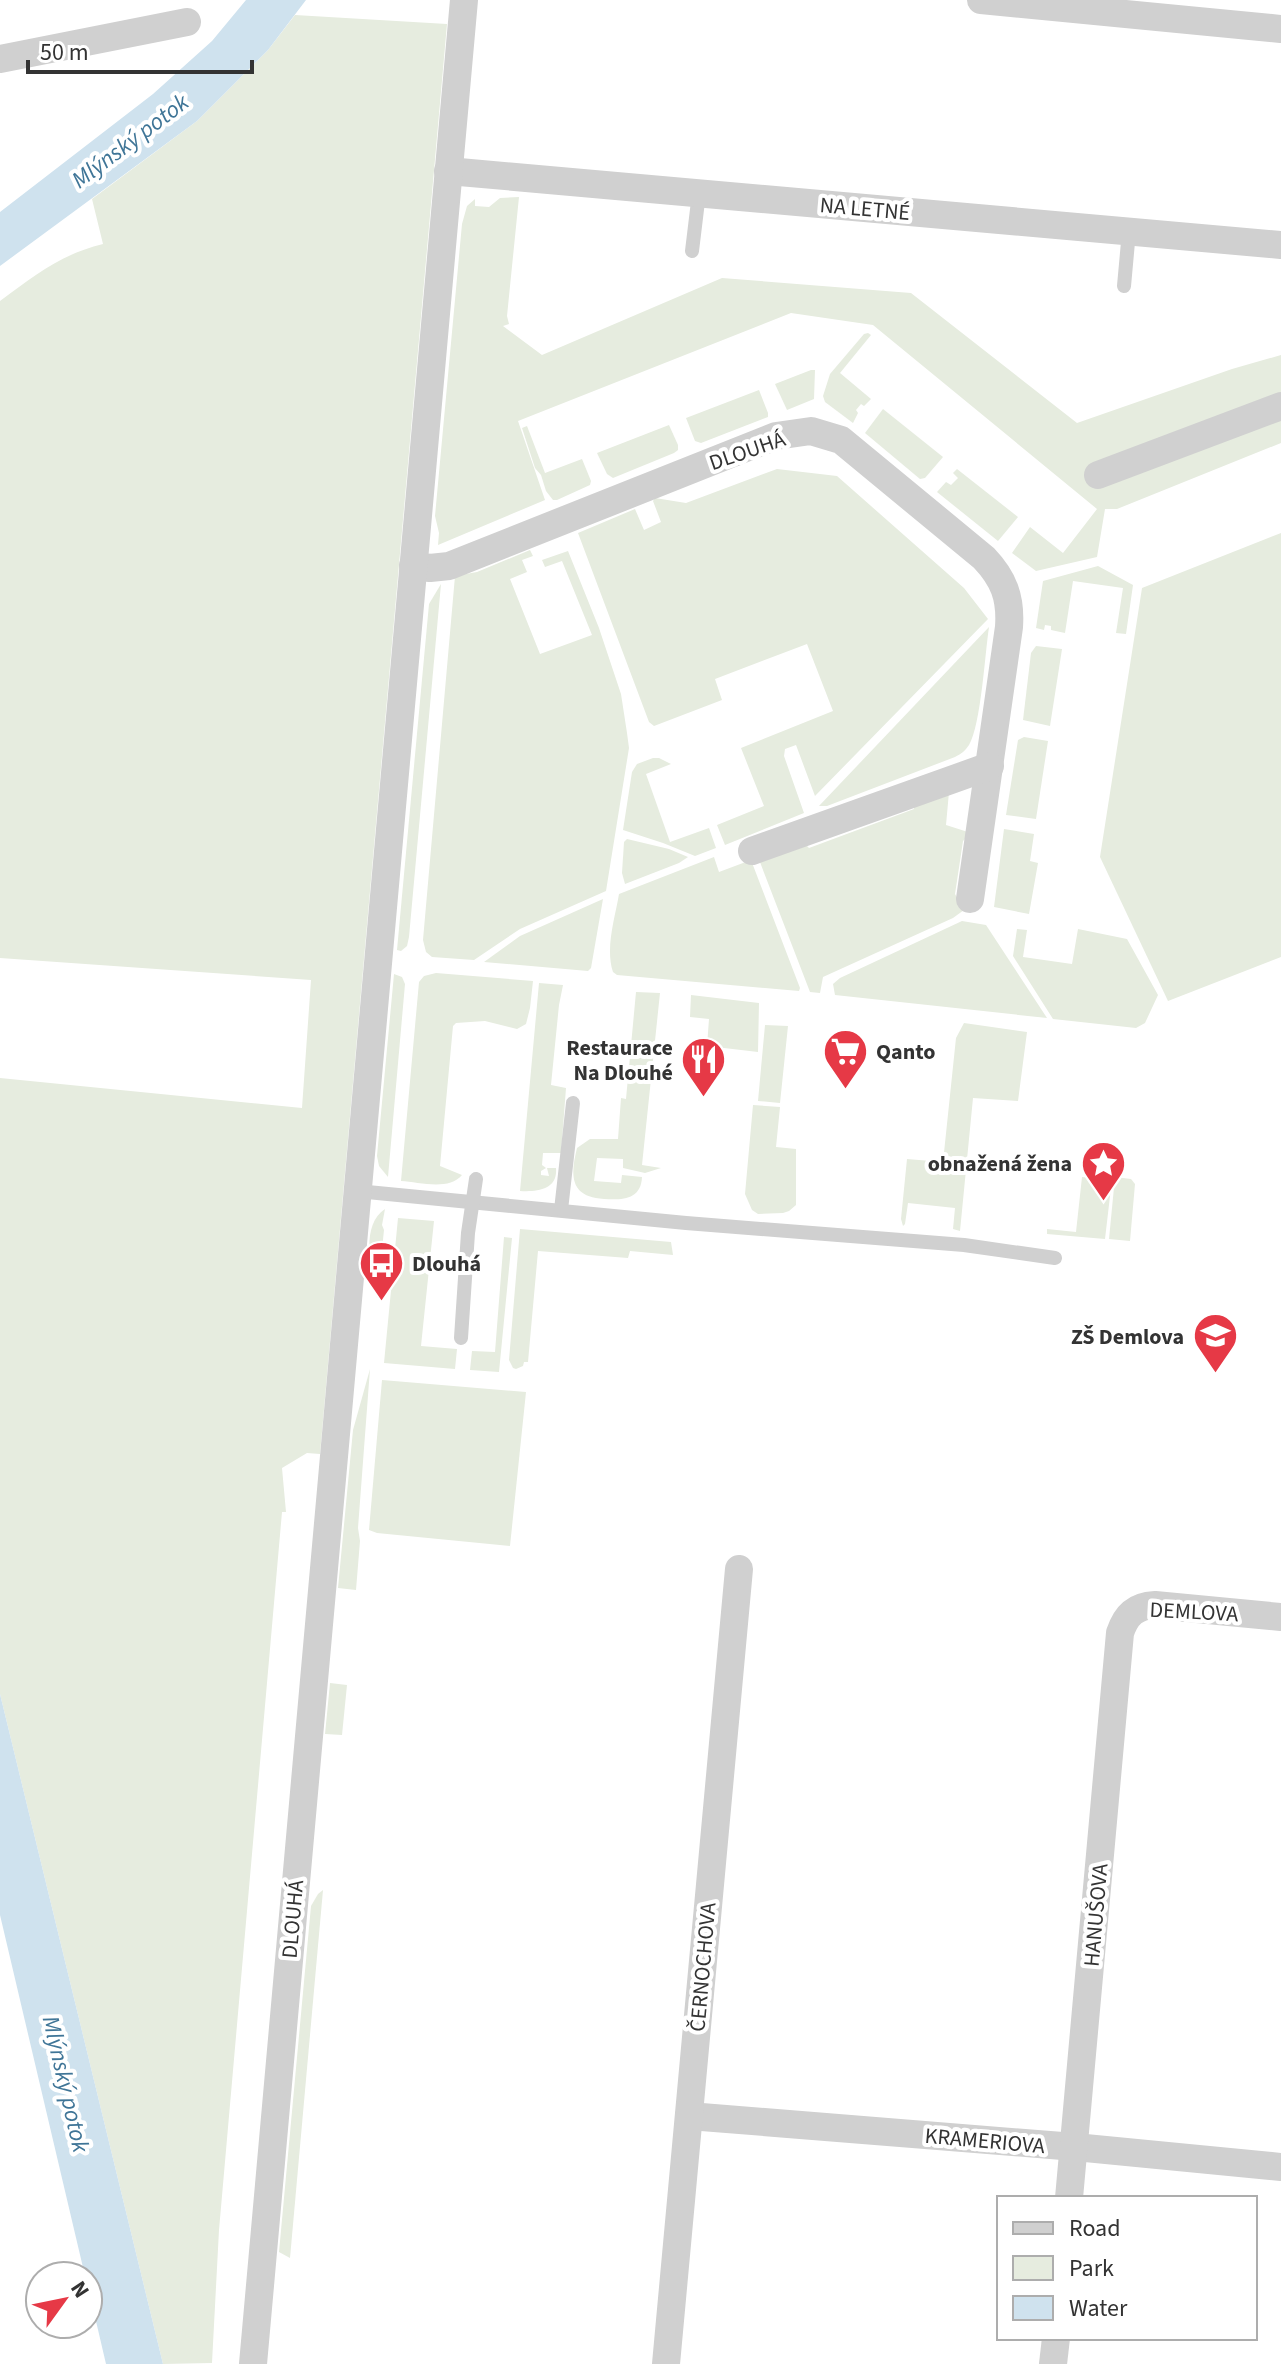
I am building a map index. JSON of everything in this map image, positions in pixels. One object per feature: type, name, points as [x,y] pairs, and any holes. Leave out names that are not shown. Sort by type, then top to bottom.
[{"type":"street","name":"DLOUHÁ","points":[[253,2364],[464,0]]},
{"type":"street","points":[[981,0],[1057,4],[1281,29]]},
{"type":"street","points":[[0,59],[187,22]]},
{"type":"street","name":"NA LETNÉ","points":[[448,171],[1281,245]]},
{"type":"street","points":[[1098,475],[1281,406]]},
{"type":"street","name":"DLOUHÁ","points":[[413,566],[449,566],[776,436],[811,431],[841,440],[984,558],[1006,589],[1009,627],[970,899]]},
{"type":"street","points":[[752,851],[990,766]]},
{"type":"street","name":"ČERNOCHOVA","points":[[666,2364],[739,1569]]},
{"type":"street","name":"DEMLOVA","points":[[1120,1633],[1129,1614],[1144,1605],[1281,1617]]},
{"type":"street","name":"HANUŠOVA","points":[[1069,2196],[1120,1633]]},
{"type":"street","name":"KRAMERIOVA","points":[[689,2116],[1281,2167]]},
{"type":"street","points":[[1053,2364],[1056,2340]]},
{"type":"lane","points":[[692,251],[699,193]]},
{"type":"lane","points":[[1124,286],[1129,231]]},
{"type":"lane","points":[[561,1210],[573,1103]]},
{"type":"lane","points":[[461,1338],[476,1179]]},
{"type":"lane","points":[[357,1191],[697,1224],[964,1245],[1055,1258]]},
{"type":"green space","points":[[295,15],[447,24],[320,1454],[307,1453],[282,1468],[286,1512],[282,1512],[219,2230],[212,2363],[163,2364],[0,1694],[0,1078],[302,1108],[311,980],[0,958],[0,301],[61,260],[103,244],[92,199],[197,121],[268,50]]},
{"type":"green space","points":[[519,197],[507,316],[509,324],[503,326],[542,355],[722,278],[911,293],[1077,423],[1281,355],[1281,443],[1117,509],[1105,509],[1097,557],[1036,571],[1012,553],[1030,527],[1063,553],[1097,509],[873,325],[791,313],[518,421],[545,500],[438,545],[435,516],[462,224],[467,206],[475,199],[475,206],[489,207],[500,198]]},
{"type":"green space","points":[[868,333],[871,335],[840,373],[871,399],[856,410],[858,413],[853,423],[825,402],[823,396],[830,374]]},
{"type":"green space","points":[[815,370],[814,399],[787,410],[775,384]]},
{"type":"green space","points":[[759,390],[768,417],[701,443],[695,441],[686,418]]},
{"type":"green space","points":[[883,409],[943,457],[925,478],[920,479],[865,433]]},
{"type":"green space","points":[[669,425],[678,450],[613,478],[607,474],[597,453]]},
{"type":"green space","points":[[527,426],[545,473],[582,459],[590,485],[553,500],[535,468],[522,428]]},
{"type":"green space","points":[[777,469],[837,476],[964,588],[988,619],[815,796],[796,745],[785,749],[784,756],[804,813],[725,845],[717,825],[764,806],[741,748],[833,711],[807,644],[715,679],[722,700],[654,726],[649,722],[578,533],[635,509],[644,530],[661,522],[653,501],[655,498],[686,503]]},
{"type":"green space","points":[[957,469],[1018,517],[998,541],[937,492],[946,482],[951,485],[958,478],[953,473]]},
{"type":"green space","points":[[1281,533],[1281,957],[1168,1001],[1100,857],[1142,588]]},
{"type":"green space","points":[[530,550],[533,556],[522,560],[527,572],[510,579],[540,654],[592,635],[562,561],[545,567],[542,560],[568,551],[621,694],[629,748],[606,891],[520,929],[474,960],[432,957],[426,952],[423,940],[455,576],[477,572]]},
{"type":"green space","points":[[1098,566],[1133,585],[1126,634],[1116,633],[1123,588],[1073,581],[1065,633],[1051,630],[1051,626],[1045,625],[1044,630],[1036,628],[1043,581]]},
{"type":"green space","points":[[441,584],[409,937],[407,946],[401,951],[397,950],[429,604]]},
{"type":"green space","points":[[989,627],[977,722],[964,751],[827,806],[819,806]]},
{"type":"green space","points":[[1036,646],[1062,649],[1050,726],[1023,720],[1031,653]]},
{"type":"green space","points":[[1024,737],[1048,741],[1036,819],[1006,815],[1018,740]]},
{"type":"green space","points":[[653,758],[671,764],[646,774],[670,842],[709,828],[716,848],[695,856],[623,830],[632,772],[637,764]]},
{"type":"green space","points":[[949,792],[946,825],[971,833],[963,841],[955,894],[964,910],[953,918],[823,977],[820,993],[810,992],[758,857],[801,840],[809,848],[914,809],[914,798]]},
{"type":"green space","points":[[1004,829],[1034,834],[1030,861],[1038,863],[1029,914],[994,907]]},
{"type":"green space","points":[[627,839],[688,857],[625,884],[622,873],[624,842]]},
{"type":"green space","points":[[714,857],[719,872],[751,860],[799,991],[617,975],[613,972],[610,943],[619,894]]},
{"type":"green space","points":[[603,899],[588,971],[484,962],[520,936]]},
{"type":"green space","points":[[962,921],[986,925],[1047,1018],[835,995],[833,984],[840,978]]},
{"type":"green space","points":[[1017,929],[1027,930],[1023,957],[1072,964],[1078,929],[1127,939],[1158,995],[1145,1023],[1136,1028],[1053,1019],[1013,956]]},
{"type":"green space","points":[[436,973],[533,981],[526,1024],[517,1029],[485,1021],[456,1023],[453,1026],[440,1166],[462,1175],[442,1184],[401,1181],[419,982],[424,976]]},
{"type":"green space","points":[[394,974],[402,977],[405,984],[388,1177],[379,1166],[377,1156]]},
{"type":"green space","points":[[539,983],[563,985],[551,1085],[566,1088],[561,1153],[543,1153],[542,1165],[546,1168],[541,1175],[549,1176],[547,1168],[556,1168],[554,1181],[550,1185],[539,1190],[520,1191]]},
{"type":"green space","points":[[636,992],[660,993],[642,1165],[661,1168],[645,1173],[623,1168],[623,1159],[597,1158],[594,1181],[621,1183],[622,1175],[642,1177],[638,1190],[629,1197],[593,1197],[584,1194],[575,1183],[573,1168],[577,1148],[590,1139],[618,1139],[621,1098],[626,1099]]},
{"type":"green space","points":[[691,995],[759,1003],[758,1052],[707,1046],[709,1019],[690,1017]]},
{"type":"green space","points":[[964,1023],[1027,1032],[1018,1101],[973,1098],[960,1231],[953,1229],[955,1208],[908,1203],[903,1226],[901,1219],[907,1159],[943,1162],[956,1038]]},
{"type":"green space","points":[[765,1025],[788,1026],[780,1103],[758,1101]]},
{"type":"green space","points":[[753,1105],[780,1107],[776,1147],[796,1149],[796,1205],[783,1213],[758,1214],[752,1210],[745,1194]]},
{"type":"green space","points":[[1093,1175],[1112,1179],[1105,1239],[1047,1234],[1047,1229],[1076,1232],[1082,1177],[1092,1178]]},
{"type":"green space","points":[[1115,1177],[1131,1179],[1135,1184],[1130,1241],[1109,1239]]},
{"type":"green space","points":[[385,1209],[377,1298],[370,1263],[370,1238],[377,1217]]},
{"type":"green space","points":[[398,1218],[434,1221],[421,1346],[457,1349],[455,1369],[384,1363]]},
{"type":"green space","points":[[520,1229],[671,1242],[673,1255],[630,1251],[628,1258],[538,1251],[528,1362],[516,1369],[509,1360]]},
{"type":"green space","points":[[504,1237],[512,1238],[499,1372],[470,1370],[472,1351],[495,1352]]},
{"type":"green space","points":[[370,1369],[356,1590],[338,1588],[353,1430]]},
{"type":"green space","points":[[382,1380],[526,1392],[510,1546],[369,1530]]},
{"type":"green space","points":[[330,1683],[347,1685],[342,1735],[325,1734]]},
{"type":"green space","points":[[323,1890],[290,2258],[279,2252],[311,1906]]},
{"type":"water","name":"Mlýnský potok","points":[[246,0],[306,0],[268,50],[197,121],[0,266],[0,212],[153,94],[212,41]]},
{"type":"water","name":"Mlýnský potok","points":[[0,1694],[163,2364],[106,2364],[100,2340],[104,2340],[104,2260],[81,2260],[0,1915]]},
{"type":"place","name":"Qanto","points":[[845,1090]]},
{"type":"place","name":"Restaurace Na Dlouhé","points":[[704,1099]]},
{"type":"place","name":"obnažená žena","points":[[1103,1202]]},
{"type":"place","name":"Dlouhá","points":[[381,1302]]},
{"type":"place","name":"ZŠ Demlova","points":[[1215,1375]]}]
